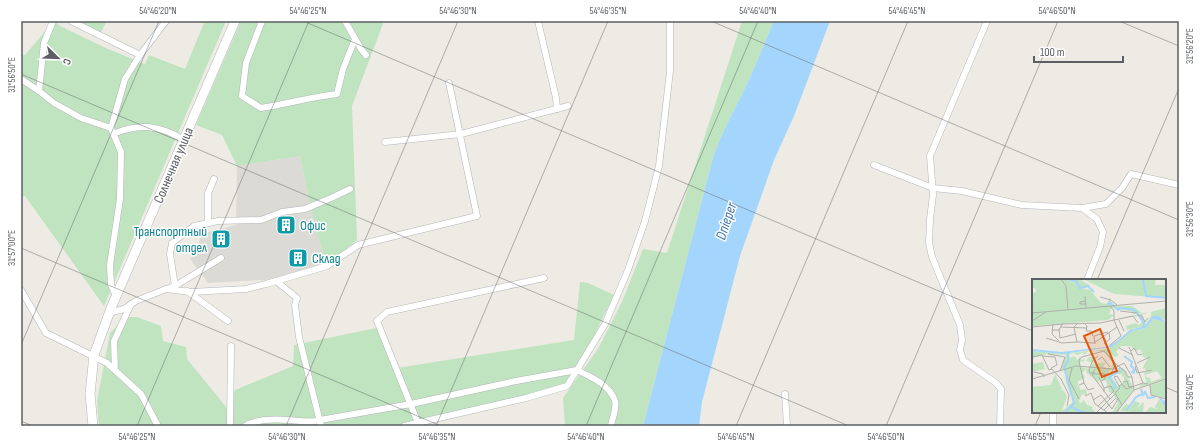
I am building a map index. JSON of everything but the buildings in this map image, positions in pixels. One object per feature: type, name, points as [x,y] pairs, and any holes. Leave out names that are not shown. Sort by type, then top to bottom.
[{"type":"street","points":[[39,91],[44,43],[53,21]]},
{"type":"street","points":[[71,21],[140,55]]},
{"type":"street","points":[[116,296],[111,285],[110,266],[120,199],[121,152],[112,131],[125,79],[140,55],[166,21]]},
{"type":"street","name":"Солнечная улица","points":[[93,426],[90,394],[94,355],[116,296],[235,21]]},
{"type":"street","points":[[262,21],[246,63],[242,96],[261,108],[337,94],[343,69],[355,39]]},
{"type":"street","points":[[345,21],[366,55]]},
{"type":"street","points":[[538,21],[557,108]]},
{"type":"street","points":[[404,426],[526,398],[567,386],[605,324],[628,270],[645,220],[660,158],[670,71],[670,21]]},
{"type":"street","points":[[987,21],[930,156],[933,188],[929,243],[932,257],[960,325],[962,340],[960,350],[963,360],[996,382],[1000,389],[1000,426]]},
{"type":"street","points":[[21,79],[54,103],[82,118],[112,131],[127,128],[153,127],[171,132],[184,140]]},
{"type":"street","points":[[166,289],[187,291],[246,289],[327,266],[358,244],[477,216],[461,134],[449,83]]},
{"type":"street","points":[[385,142],[461,134],[568,106]]},
{"type":"street","points":[[874,165],[933,188],[962,190],[1022,205],[1082,208],[1106,204],[1122,188],[1131,174],[1179,185]]},
{"type":"street","points":[[208,223],[208,193],[214,179]]},
{"type":"street","points":[[175,286],[170,254],[172,243],[194,226],[218,221],[261,220],[282,212],[305,209],[350,188]]},
{"type":"street","points":[[1082,208],[1097,219],[1103,232],[1100,247],[1087,279]]},
{"type":"street","points":[[110,313],[124,309],[131,304],[175,286],[220,258]]},
{"type":"street","points":[[418,423],[377,321],[387,312],[544,278]]},
{"type":"street","points":[[276,281],[297,298],[295,305],[298,337],[321,423]]},
{"type":"street","points":[[21,290],[46,332],[94,355],[107,363],[141,394],[158,426]]},
{"type":"street","points":[[187,291],[228,321]]},
{"type":"street","points":[[115,370],[114,341],[131,304]]},
{"type":"street","points":[[230,426],[231,346]]},
{"type":"street","points":[[245,426],[252,422],[286,420],[321,423],[516,381],[577,370],[591,377],[608,389],[615,402],[611,426]]},
{"type":"street","points":[[785,394],[787,426]]},
{"type":"street","points":[[1053,413],[1053,426]]},
{"type":"shaded area","points":[[300,156],[311,209],[326,265],[276,281],[261,280],[208,283],[190,259],[196,255],[201,234],[236,225],[237,166]]},
{"type":"green space","points":[[54,21],[60,26],[108,49],[145,64],[149,55],[185,69],[204,23],[196,21],[226,21],[104,306],[25,196],[21,197],[21,55],[25,55]]},
{"type":"green space","points":[[64,21],[107,21],[98,37]]},
{"type":"green space","points":[[241,21],[384,21],[352,106],[357,240],[326,265],[311,209],[300,156],[237,166],[222,135],[196,125]]},
{"type":"green space","points":[[742,21],[774,21],[749,80],[714,154],[643,426],[565,426],[563,398],[598,349],[622,302],[643,249],[667,253]]},
{"type":"green space","points":[[580,282],[588,283],[614,295],[587,350],[565,389],[399,426],[99,426],[97,401],[110,333],[126,317],[137,317],[161,326],[163,341],[186,347],[187,359],[227,408],[235,390],[293,366],[294,345],[381,327],[397,368],[574,340]]},
{"type":"water","name":"Dnieper","points":[[774,21],[830,21],[794,116],[774,160],[740,256],[702,402],[699,426],[643,426],[714,154],[749,80]]},
{"type":"place","name":"Офис","points":[[286,225]]},
{"type":"place","name":"Транспортный отдел","points":[[221,239]]},
{"type":"place","name":"Склад","points":[[298,258]]}]
